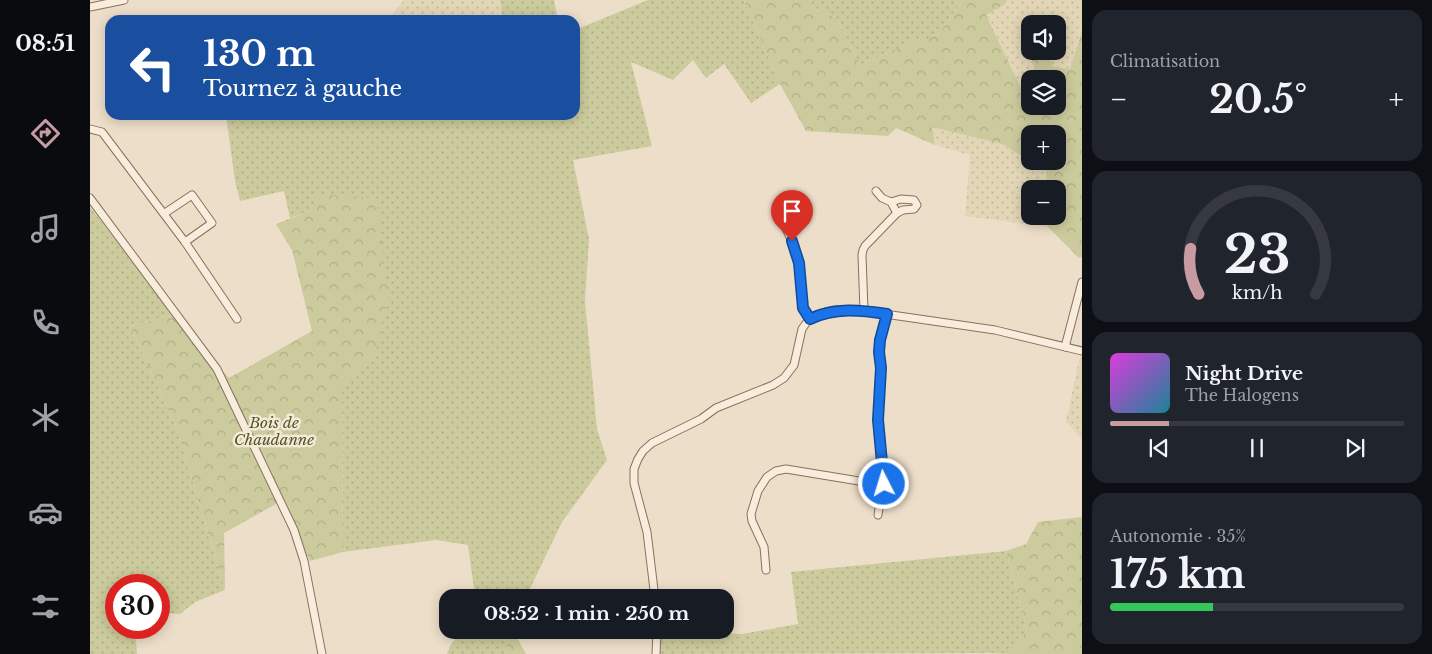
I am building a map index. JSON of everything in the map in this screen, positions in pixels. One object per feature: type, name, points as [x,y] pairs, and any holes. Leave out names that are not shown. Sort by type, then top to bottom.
[{"type":"street","points":[[90,8],[124,0]]},
{"type":"street","points":[[90,129],[102,132],[185,242],[237,319]]},
{"type":"street","points":[[876,191],[882,198],[891,202],[897,213]]},
{"type":"street","points":[[164,213],[192,195],[212,223],[185,242]]},
{"type":"street","points":[[90,198],[217,370],[294,530],[304,560],[322,654]]},
{"type":"street","points":[[864,311],[863,250],[897,213],[903,210],[914,209],[917,203],[914,200],[901,199],[891,202]]},
{"type":"street","points":[[781,218],[792,241],[799,263],[803,308],[810,319]]},
{"type":"street","points":[[1065,347],[1082,282]]},
{"type":"street","points":[[654,589],[648,532],[634,483],[634,469],[638,458],[652,444],[701,419],[716,408],[773,385],[784,378],[794,365],[802,329],[810,319],[821,313],[833,310],[864,311],[995,330],[1082,350]]},
{"type":"street","points":[[878,516],[884,484],[878,420],[881,368],[879,352],[887,314]]},
{"type":"street","points":[[766,570],[764,547],[752,521],[751,514],[758,491],[767,477],[776,471],[786,469],[884,484]]},
{"type":"street","points":[[656,654],[657,639]]},
{"type":"shaded area","points":[[404,0],[500,0],[502,15],[392,15]]},
{"type":"shaded area","points":[[1007,0],[1082,0],[1082,31],[1070,69],[1053,67],[1050,60],[1066,60],[1066,15],[1021,15],[1021,60],[1032,60],[1035,70],[1021,70],[1021,88],[986,14],[1005,4]]},
{"type":"shaded area","points":[[932,127],[1002,144],[1021,156],[1021,170],[1044,170],[1046,180],[1021,180],[1021,223],[965,216],[970,155],[935,145]]},
{"type":"shaded area","points":[[1080,356],[1082,356],[1082,439],[1066,422]]},
{"type":"green space","points":[[500,0],[554,0],[557,15],[502,15]]},
{"type":"green space","points":[[648,0],[744,0],[780,84],[751,103],[724,64],[706,78],[693,60],[673,80],[631,62],[652,146],[573,160],[589,239],[585,301],[597,429],[607,460],[562,522],[530,589],[474,589],[468,545],[436,540],[343,552],[342,385],[374,360],[312,210],[290,218],[284,191],[240,201],[235,181],[227,120],[580,120],[580,28]]},
{"type":"green space","points":[[744,0],[811,0],[813,8],[837,18],[860,65],[920,38],[928,39],[940,32],[963,0],[1007,0],[1005,4],[986,15],[1021,88],[1021,115],[1066,115],[1066,70],[1035,70],[1032,60],[1050,60],[1053,67],[1070,69],[1082,31],[1082,257],[1079,258],[1048,227],[1048,225],[1066,225],[1066,180],[1046,180],[1044,170],[1066,170],[1066,125],[1021,125],[1021,156],[1002,144],[932,127],[935,145],[896,128],[888,136],[806,131],[780,84]]},
{"type":"green space","points":[[811,0],[963,0],[940,32],[928,39],[920,38],[860,65],[837,18],[813,8]]},
{"type":"green space","name":"Bois de Chaudanne","points":[[315,194],[377,198],[388,297],[374,360],[342,386],[343,552],[310,561],[283,500],[224,533],[225,590],[177,429],[130,326],[171,315],[229,378],[312,331],[292,250],[276,224],[312,210]]},
{"type":"green space","points":[[90,207],[152,286],[171,315],[130,326],[177,429],[225,590],[195,602],[180,614],[170,613],[170,574],[105,574],[105,639],[136,639],[137,654],[90,654]]},
{"type":"green space","points":[[1082,517],[1082,654],[990,654],[1010,653],[1027,630],[1006,551],[1026,544],[1038,522]]},
{"type":"green space","points":[[1006,551],[1027,630],[1010,653],[660,654],[661,639],[734,639],[734,634],[742,634],[798,624],[791,572]]},
{"type":"green space","points":[[455,639],[508,639],[504,654],[447,654]]},
{"type":"green space","points":[[508,639],[518,639],[526,654],[504,654]]},
{"type":"route","points":[[792,241],[799,263],[803,308],[810,319],[821,313],[833,310],[887,314],[879,352],[881,368],[878,420],[884,484]]}]
